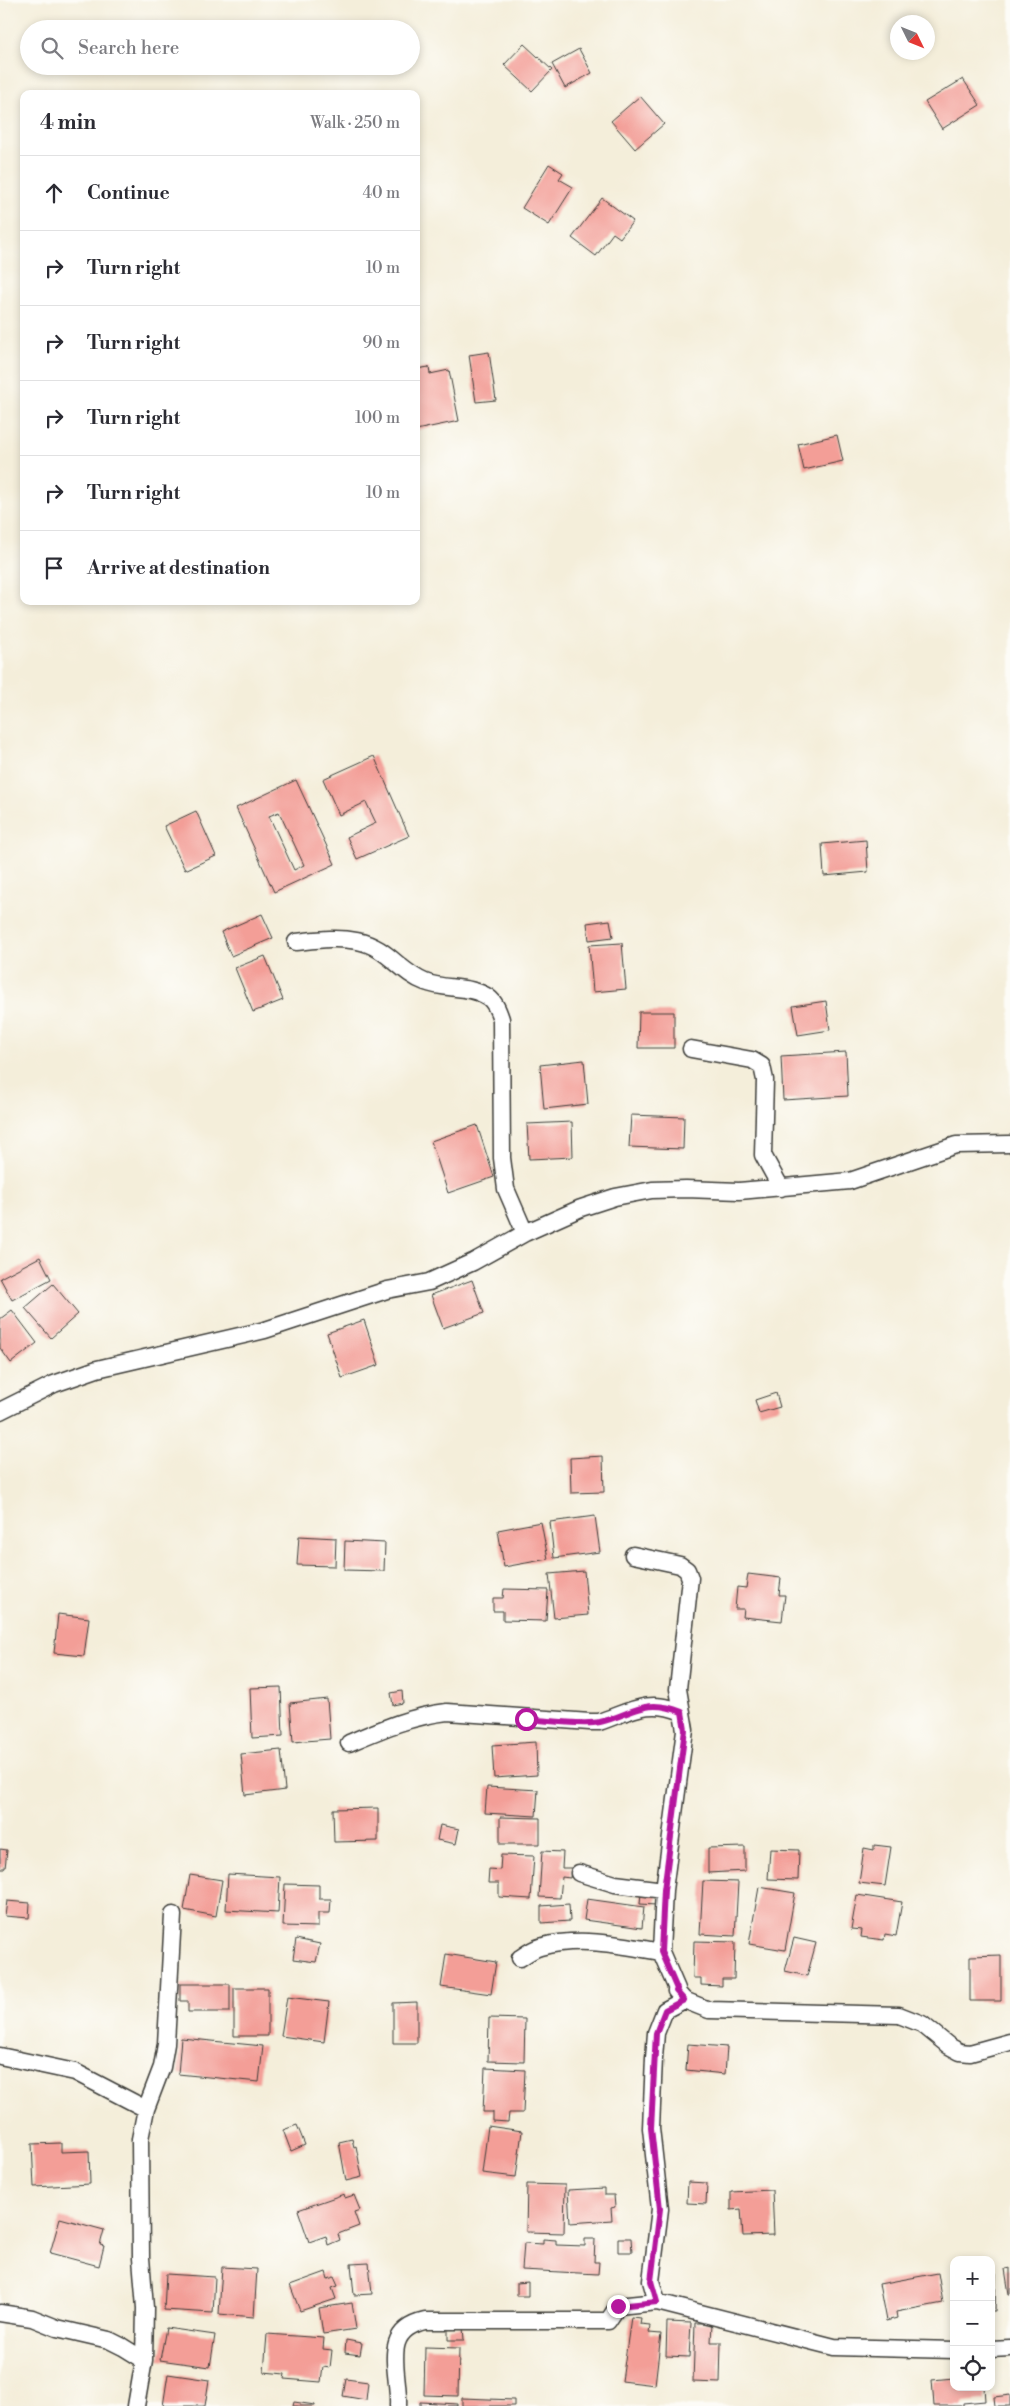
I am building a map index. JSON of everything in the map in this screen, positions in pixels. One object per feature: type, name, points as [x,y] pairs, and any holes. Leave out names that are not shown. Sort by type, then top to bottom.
[{"type":"street","points":[[296,942],[338,939],[357,941],[387,953],[422,981],[437,986],[478,991],[489,997],[497,1007],[501,1019],[502,1158],[506,1189],[526,1233]]},
{"type":"street","points":[[691,1049],[752,1060],[762,1066],[765,1080],[763,1155],[781,1188]]},
{"type":"street","points":[[0,1411],[54,1384],[97,1369],[265,1330],[387,1290],[429,1282],[472,1262],[526,1233],[581,1208],[615,1197],[642,1192],[686,1189],[739,1191],[850,1181],[956,1145],[1010,1144]]},
{"type":"street","points":[[633,1555],[680,1566],[687,1570],[690,1578],[678,1689],[685,1730],[664,1890],[661,1952],[677,1989],[676,1991],[684,2000],[709,2010],[899,2015],[911,2018],[922,2024],[949,2046],[960,2052],[970,2053],[1010,2042]]},
{"type":"street","points":[[349,1743],[398,1722],[424,1715],[447,1712],[599,1722],[654,1704],[682,1712]]},
{"type":"street","points":[[579,1873],[614,1884],[664,1890]]},
{"type":"street","points":[[136,2406],[144,2360],[145,2308],[140,2258],[140,2139],[146,2109],[162,2067],[166,2044],[173,1915]]},
{"type":"street","points":[[520,1958],[540,1947],[575,1942],[616,1944],[661,1952]]},
{"type":"street","points":[[657,2302],[651,2281],[660,2209],[651,2128],[656,2033],[665,2010],[684,2000]]},
{"type":"street","points":[[0,2056],[75,2072],[146,2109]]},
{"type":"street","points":[[398,2406],[396,2344],[401,2333],[410,2324],[425,2321],[608,2322],[618,2306],[657,2302],[834,2347],[950,2350]]},
{"type":"street","points":[[0,2313],[32,2318],[57,2328],[109,2340],[144,2360]]},
{"type":"street","points":[[995,2349],[1010,2348]]},
{"type":"building","points":[[524,44],[552,70],[532,91],[504,65]]},
{"type":"building","points":[[579,49],[592,73],[565,88],[552,64]]},
{"type":"building","points":[[963,79],[980,105],[942,129],[925,102]]},
{"type":"building","points":[[640,96],[664,124],[635,149],[611,121]]},
{"type":"building","points":[[549,164],[563,173],[559,179],[573,187],[549,225],[522,208]]},
{"type":"building","points":[[602,198],[633,221],[620,238],[613,233],[596,256],[572,238]]},
{"type":"building","points":[[489,352],[496,400],[476,402],[469,355]]},
{"type":"building","points":[[429,367],[430,374],[449,370],[459,421],[420,429],[420,368]]},
{"type":"building","points":[[837,435],[843,461],[804,470],[798,444]]},
{"type":"building","points":[[374,756],[409,836],[357,859],[347,837],[376,823],[366,802],[339,815],[323,779]]},
{"type":"building","points":[[296,780],[335,864],[274,892],[236,808]],"holes":[[[279,812],[304,865],[294,870],[269,816]]]},
{"type":"building","points":[[196,811],[216,856],[185,870],[164,826]]},
{"type":"building","points":[[866,840],[868,872],[824,876],[822,844]]},
{"type":"building","points":[[262,914],[273,938],[231,956],[221,932]]},
{"type":"building","points":[[610,920],[613,937],[589,940],[587,923]]},
{"type":"building","points":[[622,943],[626,989],[593,992],[589,945]]},
{"type":"building","points":[[265,956],[283,1000],[253,1012],[235,968]]},
{"type":"building","points":[[826,1001],[830,1030],[798,1035],[793,1006]]},
{"type":"building","points":[[639,1012],[674,1012],[674,1048],[638,1048]]},
{"type":"building","points":[[846,1052],[848,1096],[783,1100],[781,1056]]},
{"type":"building","points":[[584,1060],[588,1104],[544,1109],[540,1065]]},
{"type":"building","points":[[631,1115],[684,1117],[683,1149],[629,1147]]},
{"type":"building","points":[[572,1122],[573,1157],[529,1159],[527,1124]]},
{"type":"building","points":[[477,1125],[494,1177],[448,1193],[431,1141]]},
{"type":"building","points":[[40,1257],[51,1279],[12,1300],[0,1278]]},
{"type":"building","points":[[472,1280],[484,1313],[443,1328],[431,1295]]},
{"type":"building","points":[[53,1284],[78,1314],[51,1338],[25,1308]]},
{"type":"building","points":[[12,1310],[37,1343],[11,1363],[0,1348],[0,1319]]},
{"type":"building","points":[[364,1320],[379,1365],[342,1378],[327,1333]]},
{"type":"building","points":[[776,1393],[780,1407],[759,1413],[755,1400]]},
{"type":"building","points":[[603,1456],[604,1492],[571,1493],[570,1458]]},
{"type":"building","points":[[595,1516],[600,1552],[554,1558],[550,1522]]},
{"type":"building","points":[[541,1522],[548,1559],[504,1567],[498,1530]]},
{"type":"building","points":[[299,1536],[336,1538],[335,1566],[297,1565]]},
{"type":"building","points":[[345,1541],[385,1543],[384,1571],[344,1570]]},
{"type":"building","points":[[584,1571],[588,1615],[554,1618],[549,1574]]},
{"type":"building","points":[[748,1574],[781,1578],[779,1595],[785,1595],[782,1621],[743,1617],[744,1609],[735,1609],[737,1587],[746,1588]]},
{"type":"building","points":[[504,1589],[548,1590],[546,1621],[503,1620],[503,1611],[493,1611],[493,1598],[503,1598]]},
{"type":"building","points":[[58,1614],[89,1618],[84,1656],[54,1653]]},
{"type":"building","points":[[281,1687],[283,1736],[252,1738],[250,1688]]},
{"type":"building","points":[[402,1691],[403,1703],[393,1705],[391,1693]]},
{"type":"building","points":[[327,1699],[330,1739],[293,1742],[290,1703]]},
{"type":"building","points":[[536,1742],[537,1775],[494,1778],[492,1745]]},
{"type":"building","points":[[281,1750],[285,1790],[245,1795],[241,1754]]},
{"type":"building","points":[[487,1787],[538,1790],[536,1816],[485,1813]]},
{"type":"building","points":[[378,1808],[378,1841],[334,1842],[333,1809]]},
{"type":"building","points":[[500,1817],[540,1818],[540,1844],[500,1844]]},
{"type":"building","points":[[440,1825],[459,1829],[456,1844],[437,1840]]},
{"type":"building","points":[[874,1845],[891,1847],[885,1886],[859,1883],[864,1848],[874,1850]]},
{"type":"building","points":[[745,1847],[745,1871],[708,1873],[708,1848]]},
{"type":"building","points":[[0,1849],[7,1850],[5,1868],[0,1868]]},
{"type":"building","points":[[770,1849],[799,1850],[798,1880],[768,1879]]},
{"type":"building","points":[[542,1851],[563,1852],[562,1868],[571,1868],[570,1878],[562,1877],[560,1898],[539,1897]]},
{"type":"building","points":[[501,1855],[534,1856],[531,1899],[499,1897],[499,1883],[488,1883],[489,1869],[500,1870]]},
{"type":"building","points":[[228,1874],[280,1877],[278,1913],[226,1910]]},
{"type":"building","points":[[190,1875],[222,1880],[216,1916],[184,1910]]},
{"type":"building","points":[[703,1881],[738,1882],[735,1936],[700,1934]]},
{"type":"building","points":[[285,1884],[319,1885],[319,1899],[331,1899],[330,1913],[318,1913],[318,1927],[283,1926]]},
{"type":"building","points":[[759,1887],[795,1893],[785,1950],[749,1944]]},
{"type":"building","points":[[641,1892],[657,1894],[656,1905],[640,1904]]},
{"type":"building","points":[[857,1895],[902,1902],[896,1936],[885,1934],[884,1940],[861,1937],[862,1930],[851,1929]]},
{"type":"building","points":[[587,1899],[644,1907],[642,1928],[584,1920]]},
{"type":"building","points":[[7,1901],[30,1903],[29,1918],[5,1916]]},
{"type":"building","points":[[569,1904],[570,1921],[541,1923],[541,1906]]},
{"type":"building","points":[[794,1938],[816,1943],[807,1976],[785,1971]]},
{"type":"building","points":[[296,1939],[320,1944],[316,1962],[293,1959]]},
{"type":"building","points":[[694,1941],[735,1942],[734,1979],[722,1979],[722,1986],[701,1985],[701,1978],[693,1978]]},
{"type":"building","points":[[446,1954],[496,1962],[491,1994],[441,1987]]},
{"type":"building","points":[[1001,1955],[1001,2001],[970,2001],[970,1956]]},
{"type":"building","points":[[180,1984],[230,1984],[230,2012],[188,2012],[188,2001],[180,2001]]},
{"type":"building","points":[[234,1988],[268,1988],[268,2036],[234,2036]]},
{"type":"building","points":[[287,1997],[329,2002],[324,2042],[281,2036]]},
{"type":"building","points":[[417,2002],[417,2043],[393,2043],[393,2003]]},
{"type":"building","points":[[489,2018],[525,2019],[524,2062],[488,2061]]},
{"type":"building","points":[[181,2038],[263,2046],[259,2082],[178,2074]]},
{"type":"building","points":[[688,2044],[727,2047],[725,2074],[686,2070]]},
{"type":"building","points":[[485,2068],[525,2070],[523,2113],[509,2113],[508,2122],[493,2121],[493,2112],[483,2112]]},
{"type":"building","points":[[297,2125],[305,2145],[291,2151],[283,2130]]},
{"type":"building","points":[[488,2126],[522,2131],[516,2177],[482,2173]]},
{"type":"building","points":[[352,2139],[354,2147],[356,2146],[362,2177],[346,2181],[339,2142]]},
{"type":"building","points":[[61,2143],[61,2152],[89,2151],[90,2184],[34,2187],[32,2144]]},
{"type":"building","points":[[688,2182],[707,2183],[706,2204],[687,2203]]},
{"type":"building","points":[[527,2184],[565,2185],[564,2233],[526,2232]]},
{"type":"building","points":[[605,2188],[605,2195],[614,2195],[615,2207],[611,2208],[612,2220],[570,2223],[568,2190]]},
{"type":"building","points":[[772,2190],[774,2235],[743,2236],[741,2209],[731,2210],[731,2192]]},
{"type":"building","points":[[344,2194],[345,2198],[354,2195],[360,2210],[354,2212],[359,2226],[338,2234],[340,2240],[328,2245],[326,2236],[309,2242],[298,2210]]},
{"type":"building","points":[[60,2218],[104,2230],[100,2245],[104,2246],[99,2266],[50,2253]]},
{"type":"building","points":[[618,2238],[631,2238],[632,2252],[618,2252]]},
{"type":"building","points":[[543,2239],[556,2240],[556,2245],[585,2246],[585,2239],[595,2239],[594,2262],[599,2262],[598,2274],[522,2270],[524,2243],[543,2244]]},
{"type":"building","points":[[369,2263],[372,2294],[354,2295],[351,2264]]},
{"type":"building","points":[[222,2267],[257,2269],[254,2317],[219,2314]]},
{"type":"building","points":[[1010,2268],[1010,2294],[1009,2294],[1005,2269]]},
{"type":"building","points":[[326,2272],[328,2279],[334,2277],[338,2286],[332,2288],[336,2299],[300,2311],[290,2285]]},
{"type":"building","points":[[938,2273],[943,2303],[896,2312],[897,2318],[886,2321],[879,2284]]},
{"type":"building","points":[[995,2273],[996,2273],[995,2311]]},
{"type":"building","points":[[166,2274],[215,2277],[213,2313],[164,2310]]},
{"type":"building","points":[[528,2282],[528,2296],[517,2296],[517,2283]]},
{"type":"building","points":[[352,2303],[356,2329],[323,2334],[319,2308]]},
{"type":"building","points":[[631,2317],[641,2318],[640,2324],[650,2325],[649,2333],[661,2334],[655,2385],[622,2381]]},
{"type":"building","points":[[667,2322],[691,2323],[689,2357],[666,2356]]},
{"type":"building","points":[[695,2323],[712,2323],[711,2342],[721,2342],[720,2383],[693,2382]]},
{"type":"building","points":[[463,2327],[464,2340],[448,2340],[448,2328]]},
{"type":"building","points":[[166,2328],[215,2335],[210,2367],[160,2360]]},
{"type":"building","points":[[267,2334],[324,2338],[323,2349],[332,2350],[330,2368],[323,2367],[321,2382],[284,2379],[285,2374],[264,2372]]},
{"type":"building","points":[[346,2340],[362,2343],[360,2355],[345,2353]]},
{"type":"building","points":[[425,2347],[459,2348],[458,2396],[424,2395]]},
{"type":"building","points":[[168,2374],[209,2380],[205,2406],[163,2406]]},
{"type":"building","points":[[950,2378],[950,2391],[984,2391],[985,2401],[963,2403],[963,2406],[934,2406],[932,2380]]},
{"type":"building","points":[[346,2379],[368,2382],[366,2400],[343,2396]]},
{"type":"building","points":[[1010,2395],[1010,2406],[995,2406],[994,2397]]},
{"type":"building","points":[[462,2398],[514,2400],[514,2406],[462,2406]]},
{"type":"building","points":[[294,2402],[315,2405],[315,2406],[293,2406]]},
{"type":"building","points":[[420,2402],[457,2404],[457,2406],[420,2406]]},
{"type":"route","points":[[526,1719],[599,1722],[643,1706],[654,1704],[682,1712],[684,1721],[685,1730],[664,1890],[661,1952],[677,1989],[676,1991],[684,2000],[665,2010],[656,2033],[652,2087],[651,2128],[660,2209],[651,2281],[657,2302],[618,2306]]}]
